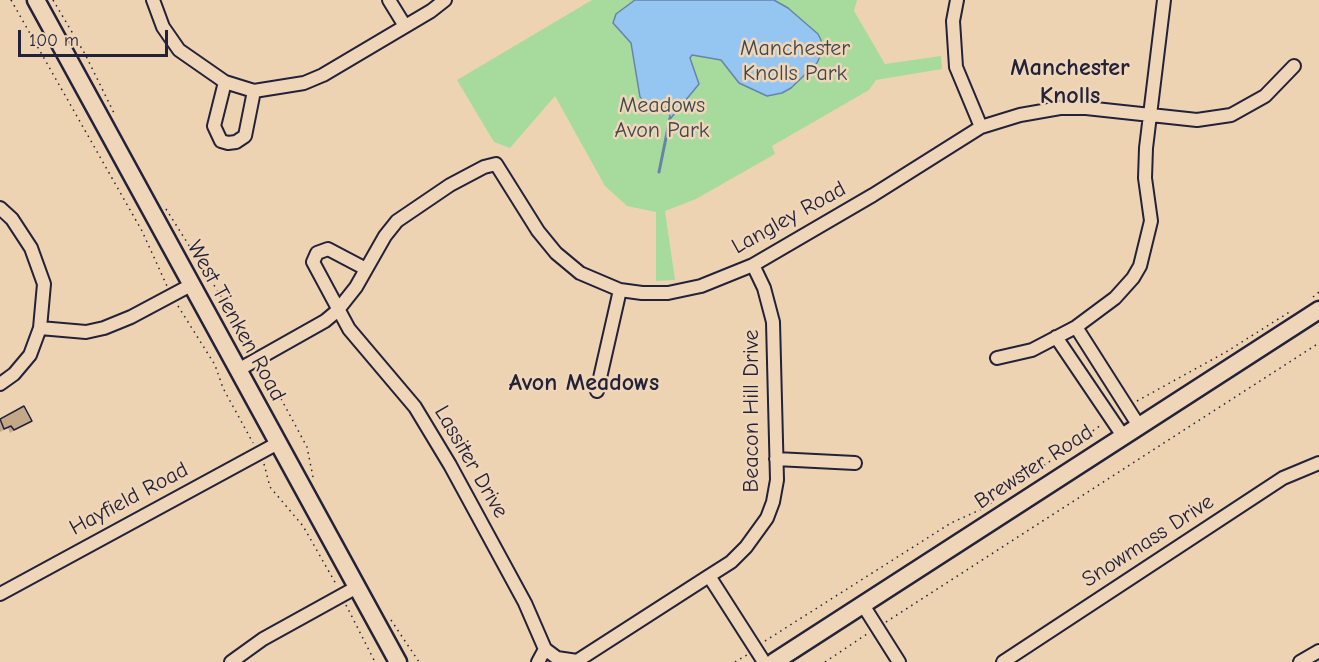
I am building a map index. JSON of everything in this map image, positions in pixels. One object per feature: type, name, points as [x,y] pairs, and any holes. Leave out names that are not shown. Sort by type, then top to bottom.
[{"type":"street","name":"West Tienken Road","points":[[36,0],[398,662]]},
{"type":"street","points":[[153,0],[163,27],[179,50],[225,82],[254,91],[304,83],[330,71],[445,0]]},
{"type":"street","points":[[389,0],[405,26]]},
{"type":"street","points":[[957,0],[953,21],[956,67],[981,127]]},
{"type":"street","points":[[997,358],[1032,350],[1076,327],[1115,298],[1133,278],[1140,266],[1151,221],[1146,178],[1150,115],[1164,0]]},
{"type":"street","name":"Langley Road","points":[[238,370],[325,321],[337,311],[397,221],[450,185],[496,164],[538,231],[556,253],[580,273],[620,290],[668,293],[701,286],[753,265],[873,195],[981,127],[1020,115],[1060,108],[1086,108],[1197,120],[1231,115],[1265,96],[1294,66]]},
{"type":"street","points":[[225,82],[214,126],[221,141],[236,142],[244,136],[254,91]]},
{"type":"street","points":[[0,208],[23,234],[39,265],[44,284],[40,328],[30,355],[14,374],[0,384]]},
{"type":"street","points":[[337,311],[313,262],[317,253],[328,249],[366,269]]},
{"type":"street","name":"Beacon Hill Drive","points":[[709,576],[737,556],[767,518],[777,480],[773,322],[764,288],[753,265]]},
{"type":"street","points":[[40,328],[86,332],[104,328],[191,285]]},
{"type":"street","points":[[597,391],[620,290]]},
{"type":"street","name":"Brewster Road","points":[[774,662],[1139,426],[1315,304]]},
{"type":"street","name":"Lassiter Drive","points":[[337,311],[363,349],[415,407],[450,465],[525,603],[545,649]]},
{"type":"street","points":[[1076,327],[1139,426]]},
{"type":"street","points":[[1056,336],[1123,436]]},
{"type":"street","points":[[1087,382],[1104,370]]},
{"type":"street","name":"Hayfield Road","points":[[0,594],[278,443]]},
{"type":"street","points":[[776,459],[855,463]]},
{"type":"street","name":"Snowmass Drive","points":[[1003,662],[1283,478],[1319,463]]},
{"type":"street","points":[[538,662],[545,649],[556,658],[569,662],[577,661],[709,576],[764,662]]},
{"type":"street","points":[[231,662],[263,639],[357,587]]},
{"type":"street","points":[[862,605],[899,662]]},
{"type":"street","points":[[1300,662],[1319,651]]},
{"type":"path","points":[[11,0],[142,231],[172,295],[215,365],[223,388],[259,453],[270,487],[303,526],[375,662]]},
{"type":"path","points":[[53,0],[85,54],[117,120]]},
{"type":"path","points":[[165,207],[259,358],[302,435],[314,480]]},
{"type":"path","points":[[1315,304],[1319,292]]},
{"type":"path","points":[[1127,407],[1226,352],[1296,309]]},
{"type":"path","points":[[825,662],[1319,343]]},
{"type":"path","points":[[735,662],[951,523],[984,508],[1111,418]]},
{"type":"path","points":[[390,617],[419,662]]},
{"type":"green space","name":"Meadows Avon Park","points":[[592,0],[857,0],[854,11],[885,64],[941,56],[942,69],[876,80],[869,90],[772,146],[775,154],[696,199],[665,211],[675,280],[656,281],[656,212],[627,206],[605,186],[555,96],[510,148],[494,142],[457,80]]},
{"type":"water","points":[[635,0],[774,0],[788,8],[818,34],[822,52],[817,63],[791,88],[782,93],[767,96],[739,83],[721,60],[692,55],[690,58],[699,84],[671,118],[666,108],[648,105],[640,97],[631,43],[613,23],[616,14]]},
{"type":"building","points":[[24,406],[32,421],[14,430],[11,426],[4,429],[0,419]]},
{"type":"waterway","points":[[659,172],[670,118]]},
{"type":"district","name":"Manchester Knolls","points":[[1070,82]]},
{"type":"district","name":"Avon Meadows","points":[[584,383]]},
{"type":"park label","name":"Manchester Knolls Park","points":[[795,62]]}]
